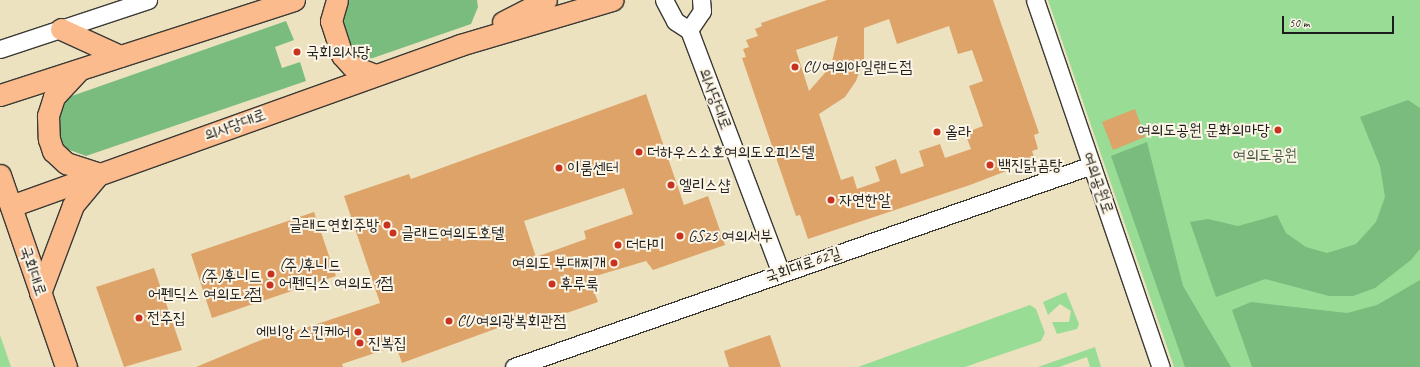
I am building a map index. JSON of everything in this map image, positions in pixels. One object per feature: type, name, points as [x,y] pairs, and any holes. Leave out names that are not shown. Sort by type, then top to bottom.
[{"type":"main road","points":[[0,95],[294,0]]},
{"type":"main road","points":[[337,0],[331,21],[342,55],[352,66],[375,75]]},
{"type":"main road","name":"의사당대로","points":[[460,45],[546,0]]},
{"type":"main road","name":"의사당대로","points":[[10,206],[460,45],[612,0]]},
{"type":"main road","points":[[61,29],[120,56]]},
{"type":"main road","points":[[40,292],[72,206],[98,174],[66,163],[53,151],[49,139],[48,116],[54,97],[81,68]]},
{"type":"main road","name":"국회대로","points":[[0,175],[66,367]]},
{"type":"street","points":[[0,49],[148,0]]},
{"type":"street","points":[[664,0],[675,21],[690,33],[702,11],[701,0]]},
{"type":"street","name":"여의공원로","points":[[1035,0],[1161,367]]},
{"type":"street","name":"의사당대로","points":[[690,33],[781,273]]},
{"type":"street","name":"국회대로62길","points":[[514,367],[1092,165]]},
{"type":"green space","points":[[346,0],[477,0],[478,7],[471,24],[373,58],[358,59],[339,28]]},
{"type":"green space","name":"여의도공원","points":[[1048,0],[1420,0],[1420,367],[1174,367]]},
{"type":"green space","points":[[286,21],[294,40],[275,47],[282,68],[300,62],[306,81],[86,156],[67,149],[60,141],[57,117],[69,97]]},
{"type":"green space","points":[[1408,100],[1420,108],[1420,249],[1411,260],[1375,288],[1353,296],[1329,296],[1265,279],[1216,297],[1190,222],[1208,219],[1238,226],[1277,215],[1286,233],[1306,247],[1327,253],[1356,244],[1376,222],[1385,197],[1380,166],[1360,117]]},
{"type":"green space","points":[[1147,142],[1183,286],[1231,367],[1185,367],[1111,156]]},
{"type":"green space","points":[[1420,280],[1420,367],[1252,367],[1232,310],[1251,302],[1347,313],[1377,305]]},
{"type":"green space","points":[[1066,292],[1079,324],[1077,329],[1057,334],[1052,322],[1069,322],[1071,311],[1060,304],[1048,315],[1043,302]]},
{"type":"green space","points":[[1030,305],[1036,309],[1045,333],[1041,341],[965,367],[858,367]]},
{"type":"green space","points":[[0,335],[11,367],[0,367]]},
{"type":"green space","points":[[1095,347],[1101,367],[1090,367],[1087,357],[1059,367],[1038,367]]},
{"type":"building","points":[[827,0],[993,0],[1039,133],[1034,135],[1038,149],[1032,151],[1035,160],[970,185],[808,239],[800,215],[796,216],[742,58],[746,57],[743,49],[749,47],[746,40],[758,36],[755,29],[762,26],[761,23]],"holes":[[[889,19],[897,44],[949,26],[958,54],[972,50],[983,81],[969,86],[983,126],[965,133],[971,149],[945,158],[940,144],[919,151],[924,166],[901,174],[896,159],[875,167],[880,181],[857,189],[853,176],[841,180],[819,114],[845,97],[856,81],[864,59],[864,28]],[[838,36],[831,66],[809,91],[796,50]]]},
{"type":"building","points":[[646,94],[684,205],[708,196],[725,245],[653,270],[646,261],[589,278],[598,302],[527,327],[525,318],[402,363],[396,346],[342,364],[343,367],[196,367],[285,330],[287,334],[380,303],[344,196],[409,174],[411,179]],"holes":[[[624,188],[633,214],[584,231],[586,239],[536,257],[524,221]]]},
{"type":"building","points":[[1135,109],[1145,137],[1113,150],[1102,122]]},
{"type":"building","points":[[314,212],[336,276],[212,318],[191,254]]},
{"type":"building","points":[[154,268],[182,350],[124,367],[96,287]]},
{"type":"building","points":[[770,335],[781,367],[729,367],[724,351]]},
{"type":"place","name":"국회의사당","points":[[297,52]]},
{"type":"place","name":"CU 여의아일랜드점","points":[[795,67]]},
{"type":"place","name":"여의도공원 문화의마당","points":[[1278,130]]},
{"type":"place","name":"올라","points":[[937,132]]},
{"type":"place","name":"더하우스소호여의도오피스텔","points":[[639,152]]},
{"type":"place","name":"백진닭곰탕","points":[[990,165]]},
{"type":"place","name":"이룸센터","points":[[559,168]]},
{"type":"place","name":"엘리스샵","points":[[671,185]]},
{"type":"place","name":"자연한알","points":[[831,200]]},
{"type":"place","name":"글래드연회주방","points":[[387,225]]},
{"type":"place","name":"글래드여의도호텔","points":[[393,233]]},
{"type":"place","name":"GS25 여의서부","points":[[680,236]]},
{"type":"place","name":"더다미","points":[[618,245]]},
{"type":"place","name":"여의도 부대찌개","points":[[614,263]]},
{"type":"place","name":"(주)후니드 어펜딕스 여의도1점","points":[[271,274]]},
{"type":"place","name":"후루룩","points":[[552,284]]},
{"type":"place","name":"(주)후니드 어펜딕스 여의도2점","points":[[270,285]]},
{"type":"place","name":"전주집","points":[[139,318]]},
{"type":"place","name":"CU 여의광복회관점","points":[[449,321]]},
{"type":"place","name":"에비앙 스킨케어","points":[[358,332]]},
{"type":"place","name":"진복집","points":[[360,343]]}]
